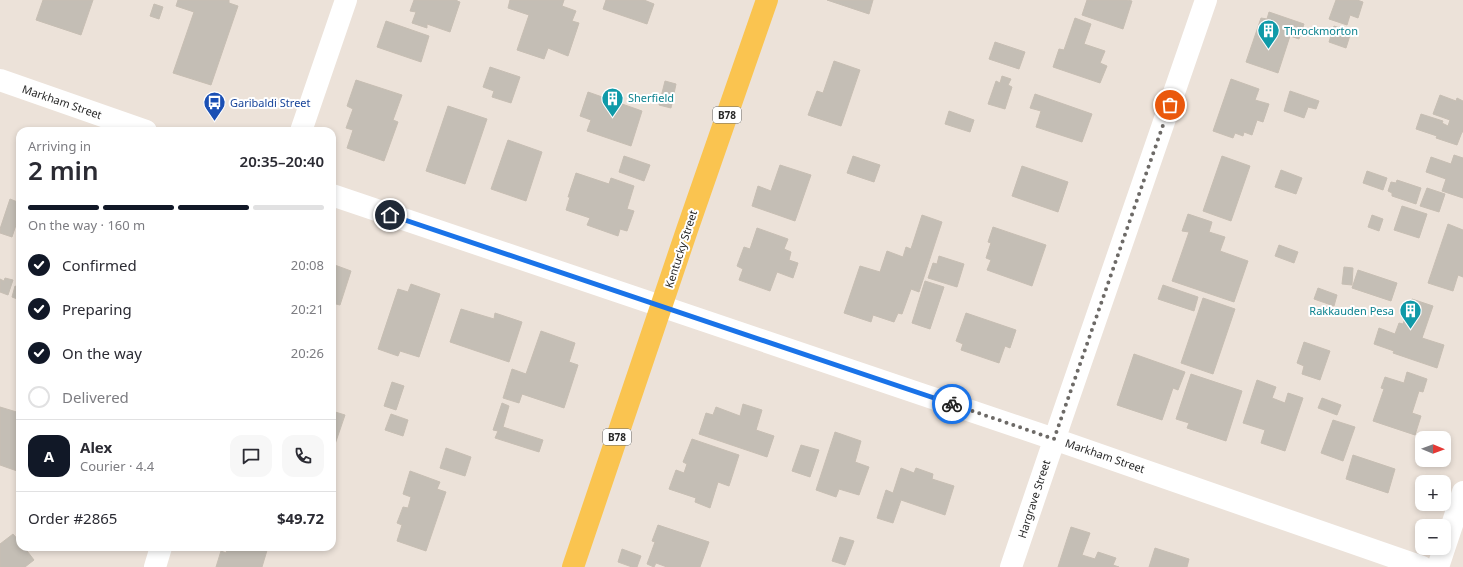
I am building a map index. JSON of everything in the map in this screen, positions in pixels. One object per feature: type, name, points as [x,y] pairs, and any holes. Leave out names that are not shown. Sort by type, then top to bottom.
[{"type":"main road","name":"Kentucky Street","points":[[573,567],[687,230],[767,0]]},
{"type":"street","points":[[302,127],[346,0]]},
{"type":"street","name":"Hargrave Street","points":[[1011,567],[1206,0]]},
{"type":"street","name":"Markham Street","points":[[0,80],[135,127]]},
{"type":"street","name":"Markham Street","points":[[336,196],[1054,439],[1422,567]]},
{"type":"street","points":[[1438,567],[1463,492]]},
{"type":"street","points":[[155,567],[160,551]]},
{"type":"building","points":[[43,0],[93,0],[81,35],[36,20]]},
{"type":"building","points":[[178,0],[229,0],[229,3],[238,6],[211,85],[173,73],[194,12],[176,6]]},
{"type":"building","points":[[414,0],[457,0],[460,2],[450,32],[427,24],[427,28],[412,23],[416,12],[410,11]]},
{"type":"building","points":[[510,0],[564,0],[562,6],[576,11],[572,21],[579,23],[568,56],[548,48],[544,59],[517,50],[529,15],[508,8]]},
{"type":"building","points":[[606,0],[644,0],[654,4],[647,24],[603,9]]},
{"type":"building","points":[[827,0],[873,0],[869,14]]},
{"type":"building","points":[[1087,0],[1132,1],[1123,29],[1082,15]]},
{"type":"building","points":[[1336,0],[1357,0],[1363,2],[1358,18],[1350,15],[1347,25],[1329,19]]},
{"type":"building","points":[[154,4],[163,7],[159,19],[150,16]]},
{"type":"building","name":"Throckmorton","points":[[1269,12],[1304,24],[1299,39],[1290,36],[1278,73],[1246,62],[1261,18],[1267,19]]},
{"type":"building","points":[[1075,18],[1091,24],[1084,44],[1105,51],[1100,63],[1107,66],[1100,83],[1053,67],[1059,49],[1064,50]]},
{"type":"building","points":[[386,21],[429,36],[421,62],[377,47]]},
{"type":"building","points":[[1334,26],[1351,32],[1346,48],[1329,42]]},
{"type":"building","points":[[995,42],[1025,52],[1019,69],[989,59]]},
{"type":"building","points":[[834,61],[860,70],[841,126],[808,115],[817,91],[823,93]]},
{"type":"building","points":[[490,67],[520,77],[511,103],[492,97],[494,91],[483,87]]},
{"type":"building","points":[[1002,76],[1011,79],[1008,85],[1012,87],[1005,109],[988,104],[996,81],[1000,83]]},
{"type":"building","points":[[1231,79],[1259,89],[1255,100],[1269,104],[1263,122],[1257,120],[1252,135],[1244,132],[1243,136],[1235,133],[1233,138],[1213,131]]},
{"type":"building","points":[[356,80],[402,95],[393,120],[398,122],[384,161],[347,148],[353,130],[346,128],[353,109],[347,106]]},
{"type":"building","points":[[665,81],[676,84],[671,108],[659,105]]},
{"type":"building","points":[[1290,91],[1319,101],[1316,109],[1308,107],[1304,118],[1284,111]]},
{"type":"building","name":"Sherfield","points":[[588,92],[642,111],[631,146],[587,131],[591,120],[580,116]]},
{"type":"building","points":[[1035,94],[1092,114],[1082,142],[1036,127],[1041,111],[1030,108]]},
{"type":"building","points":[[1440,95],[1456,101],[1457,98],[1463,101],[1463,132],[1457,145],[1416,129],[1421,114],[1443,121],[1442,123],[1448,126],[1450,120],[1433,114]]},
{"type":"building","points":[[448,106],[487,119],[465,184],[426,171]]},
{"type":"building","points":[[949,111],[974,120],[970,132],[945,124]]},
{"type":"building","points":[[508,140],[542,152],[526,201],[491,189]]},
{"type":"building","points":[[1454,155],[1463,158],[1463,198],[1442,191],[1446,179],[1426,172],[1431,157],[1451,164]]},
{"type":"building","points":[[624,156],[650,165],[644,181],[619,172]]},
{"type":"building","points":[[853,156],[880,165],[874,182],[847,173]]},
{"type":"building","points":[[1222,156],[1250,166],[1231,221],[1203,211]]},
{"type":"building","points":[[780,165],[811,175],[795,221],[752,206],[758,186],[771,191]]},
{"type":"building","points":[[1022,166],[1068,182],[1058,212],[1012,196]]},
{"type":"building","points":[[1281,170],[1302,178],[1296,194],[1275,187]]},
{"type":"building","points":[[1367,171],[1387,178],[1383,190],[1363,183]]},
{"type":"building","points":[[576,173],[609,184],[611,178],[634,186],[627,209],[634,211],[627,231],[620,229],[618,236],[587,225],[590,218],[566,210],[570,197],[568,197]]},
{"type":"building","points":[[1397,180],[1421,188],[1416,204],[1392,196],[1392,193],[1388,191],[1391,182],[1396,183]]},
{"type":"building","points":[[1427,188],[1445,194],[1439,212],[1420,206]]},
{"type":"building","points":[[10,199],[16,201],[16,225],[12,237],[0,233]]},
{"type":"building","points":[[1402,206],[1427,214],[1419,238],[1394,230]]},
{"type":"building","points":[[1188,214],[1212,222],[1209,232],[1225,237],[1220,251],[1248,261],[1234,302],[1172,281],[1189,232],[1182,231]]},
{"type":"building","points":[[922,215],[942,222],[919,292],[911,289],[902,314],[898,313],[894,322],[873,315],[871,322],[844,313],[860,266],[880,272],[887,251],[903,257],[906,247],[911,249]]},
{"type":"building","points":[[1372,215],[1383,219],[1379,231],[1368,227]]},
{"type":"building","points":[[1448,224],[1463,230],[1463,277],[1458,275],[1453,291],[1428,283]]},
{"type":"building","points":[[993,227],[1046,245],[1032,286],[987,270],[991,260],[986,258],[991,243],[988,242]]},
{"type":"building","points":[[757,228],[788,239],[784,249],[791,252],[789,260],[798,263],[793,278],[777,272],[770,291],[739,280],[743,269],[737,266],[744,247],[750,249]]},
{"type":"building","points":[[1279,245],[1298,252],[1294,263],[1275,256]]},
{"type":"building","points":[[939,256],[964,264],[957,287],[928,278],[933,263],[937,264]]},
{"type":"building","points":[[336,265],[351,271],[340,305],[336,304]]},
{"type":"building","points":[[1344,267],[1353,268],[1352,285],[1342,284]]},
{"type":"building","points":[[1358,270],[1397,283],[1391,301],[1352,288]]},
{"type":"building","points":[[5,278],[13,280],[8,295],[0,292],[0,279],[4,281]]},
{"type":"building","points":[[925,281],[944,287],[930,329],[912,323]]},
{"type":"building","points":[[411,284],[440,294],[419,357],[400,351],[398,356],[378,349],[398,289],[408,292]]},
{"type":"building","points":[[1163,285],[1198,297],[1194,311],[1158,299]]},
{"type":"building","points":[[15,286],[16,298],[12,297]]},
{"type":"building","points":[[1318,288],[1337,295],[1334,306],[1314,299]]},
{"type":"building","points":[[1203,298],[1235,309],[1213,374],[1181,363]]},
{"type":"building","name":"Rakkauden Pesa","points":[[1412,299],[1433,306],[1422,338],[1444,345],[1437,368],[1393,353],[1394,351],[1374,344],[1379,328],[1395,334],[1399,323],[1403,324]]},
{"type":"building","points":[[461,309],[494,319],[495,313],[522,322],[509,362],[450,342]]},
{"type":"building","points":[[966,313],[1016,330],[1010,348],[1005,346],[999,363],[961,350],[963,344],[956,341]]},
{"type":"building","points":[[541,331],[575,343],[569,362],[578,365],[564,408],[522,394],[519,403],[503,398],[512,369],[526,374]]},
{"type":"building","points":[[1304,342],[1330,351],[1320,380],[1302,374],[1304,366],[1297,363]]},
{"type":"building","points":[[1134,354],[1185,372],[1178,390],[1173,388],[1162,420],[1117,405]]},
{"type":"building","points":[[1407,372],[1427,379],[1423,392],[1419,391],[1412,413],[1421,416],[1415,431],[1415,435],[1373,421],[1384,389],[1381,388],[1385,377],[1404,383]]},
{"type":"building","points":[[1191,374],[1242,391],[1226,441],[1187,428],[1189,423],[1176,419]]},
{"type":"building","points":[[1257,380],[1276,387],[1272,398],[1285,403],[1288,393],[1303,398],[1285,451],[1261,443],[1265,430],[1243,423]]},
{"type":"building","points":[[392,382],[404,386],[396,410],[384,406]]},
{"type":"building","points":[[1322,398],[1341,405],[1337,415],[1318,408]]},
{"type":"building","points":[[502,403],[509,406],[503,427],[543,440],[539,452],[495,438],[498,431],[493,430]]},
{"type":"building","points":[[743,404],[762,410],[756,430],[774,436],[767,457],[699,434],[706,413],[713,415],[716,407],[740,416]]},
{"type":"building","points":[[0,407],[16,412],[16,471],[0,465]]},
{"type":"building","points":[[336,412],[345,415],[336,441]]},
{"type":"building","points":[[391,414],[408,420],[403,436],[385,430]]},
{"type":"building","points":[[1333,420],[1355,427],[1343,461],[1321,453]]},
{"type":"building","points":[[835,432],[861,441],[855,462],[869,467],[859,495],[839,489],[836,497],[816,490]]},
{"type":"building","points":[[692,439],[739,455],[729,486],[718,482],[710,508],[695,502],[696,498],[669,489],[676,470],[684,473],[687,464],[683,462]]},
{"type":"building","points":[[801,445],[819,450],[810,477],[792,471]]},
{"type":"building","points":[[446,448],[471,457],[465,476],[440,468]]},
{"type":"building","points":[[1353,455],[1395,469],[1388,493],[1346,479]]},
{"type":"building","points":[[901,468],[914,473],[916,468],[933,474],[932,479],[954,486],[945,515],[901,500],[893,523],[877,518],[886,490],[893,493]]},
{"type":"building","points":[[410,471],[440,482],[437,489],[446,492],[426,551],[397,541],[402,525],[397,523],[403,507],[408,508],[411,497],[403,494]]},
{"type":"building","points":[[658,525],[709,542],[700,567],[667,567],[656,563],[654,567],[647,564],[655,542],[652,541]]},
{"type":"building","points":[[1071,527],[1090,533],[1082,555],[1095,559],[1098,552],[1116,558],[1113,565],[1119,567],[1058,567]]},
{"type":"building","points":[[13,534],[16,537],[16,551],[27,551],[34,560],[25,567],[0,567],[0,544]]},
{"type":"building","points":[[840,537],[854,541],[845,565],[832,561]]},
{"type":"building","points":[[1155,548],[1189,559],[1187,567],[1149,567]]},
{"type":"building","points":[[622,549],[641,556],[637,567],[632,567],[618,562]]},
{"type":"building","points":[[221,551],[226,553],[227,551],[267,551],[262,567],[216,567]]},
{"type":"way so far","points":[[952,404],[1054,439],[1170,105]]},
{"type":"place","name":"Throckmorton","points":[[1268,50]]},
{"type":"place","name":"Sherfield","points":[[613,118]]},
{"type":"place","name":"Garibaldi Street","points":[[215,122]]},
{"type":"place","name":"Rakkauden Pesa","points":[[1410,330]]},
{"type":"route","points":[[390,215],[952,404]]}]
